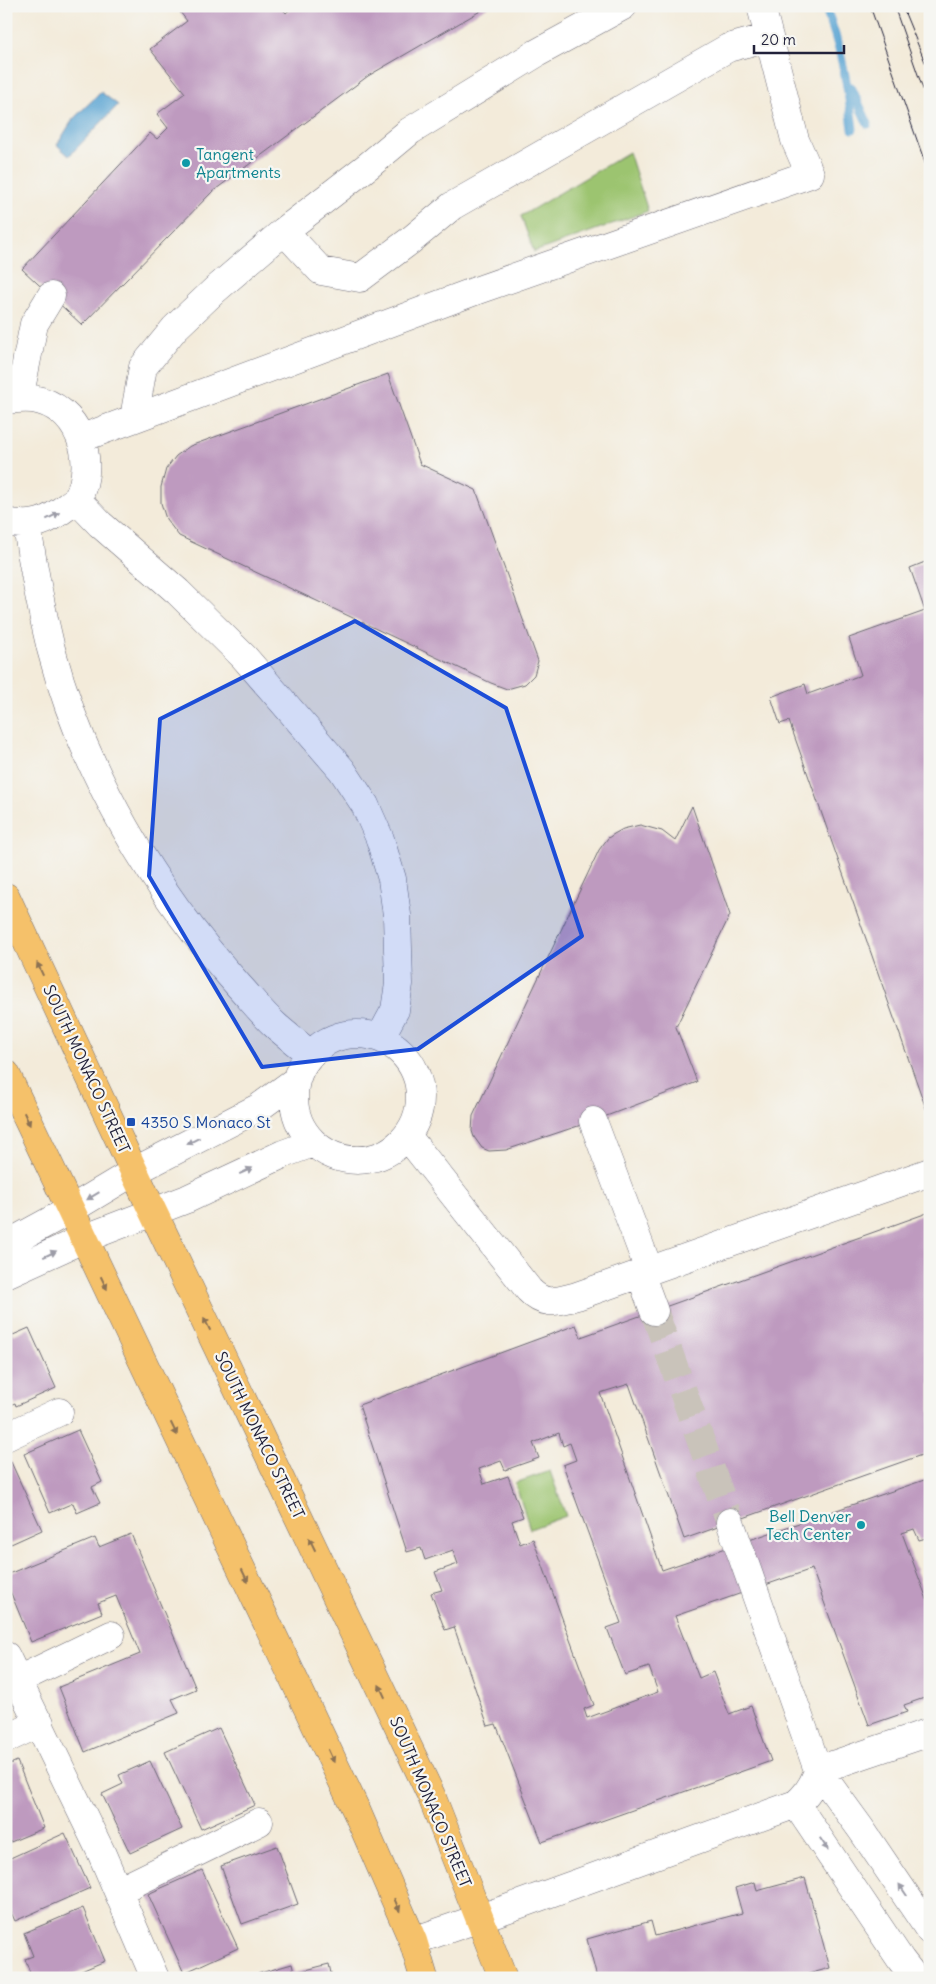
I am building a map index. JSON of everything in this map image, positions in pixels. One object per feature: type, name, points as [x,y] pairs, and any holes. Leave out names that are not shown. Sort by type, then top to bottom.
[{"type":"main road","name":"SOUTH MONACO STREET","points":[[6,897],[153,1212],[432,1795],[503,1978]]},
{"type":"main road","points":[[6,1074],[83,1239],[338,1770],[412,1942],[424,1978]]},
{"type":"street","points":[[134,418],[143,367],[176,328],[202,302],[284,230],[368,166],[410,130],[537,53],[623,6]]},
{"type":"street","points":[[82,438],[521,274],[810,174],[795,140],[761,6]]},
{"type":"street","points":[[284,230],[321,270],[360,278],[411,240],[452,206],[728,48],[769,36]]},
{"type":"street","points":[[51,296],[34,324],[13,400],[33,399],[46,403],[64,414],[72,422],[82,438],[86,466],[77,500],[51,518],[16,524],[38,590],[51,650],[73,715],[102,785],[137,849],[181,916],[225,970],[274,1024],[310,1054]]},
{"type":"street","points":[[77,500],[100,524],[178,592],[244,657],[342,770],[365,805],[380,839],[392,879],[397,915],[399,984],[395,1010],[380,1038]]},
{"type":"street","points":[[351,1034],[380,1038],[400,1051],[411,1064],[419,1084],[418,1112],[407,1136],[382,1155],[368,1159],[346,1159],[328,1153],[313,1143],[298,1120],[293,1098],[295,1081],[310,1054],[330,1039],[351,1034]]},
{"type":"street","points":[[6,1245],[135,1171],[258,1108],[295,1081]]},
{"type":"street","points":[[594,1121],[644,1272],[654,1311]]},
{"type":"street","points":[[407,1136],[520,1279],[540,1300],[555,1301],[577,1296],[930,1172]]},
{"type":"street","points":[[6,1274],[83,1239],[187,1199],[283,1154],[313,1143]]},
{"type":"street","points":[[6,1437],[59,1412]]},
{"type":"street","points":[[730,1522],[818,1770],[862,1829],[930,1931]]},
{"type":"street","points":[[18,1680],[111,1635]]},
{"type":"street","points":[[6,1656],[40,1723],[118,1891],[155,1978]]},
{"type":"street","points":[[6,1739],[40,1723]]},
{"type":"street","points":[[412,1942],[796,1804],[812,1785],[818,1770],[930,1732]]},
{"type":"street","points":[[796,1804],[901,1960],[916,1978]]},
{"type":"street","points":[[118,1891],[259,1822]]},
{"type":"highlighted area","points":[[355,621],[506,708],[582,936],[418,1049],[262,1067],[149,876],[160,719]]},
{"type":"green space","points":[[629,152],[648,211],[534,252],[521,216]]},
{"type":"green space","points":[[550,1471],[566,1516],[530,1529],[515,1483]]},
{"type":"water","points":[[101,92],[118,105],[69,156],[57,145],[73,119]]},
{"type":"building","name":"Tangent Apartments","points":[[187,6],[280,6],[286,13],[294,6],[318,6],[320,9],[324,6],[489,6],[368,76],[212,192],[82,325],[22,269],[150,133],[157,139],[168,128],[157,114],[185,93],[150,49],[187,21],[180,12]]},
{"type":"building","points":[[388,374],[420,464],[476,490],[538,661],[534,675],[525,684],[507,689],[491,683],[179,536],[166,519],[161,503],[161,487],[166,469],[176,456],[190,446]]},
{"type":"building","points":[[930,560],[929,1117],[789,721],[780,724],[771,697],[805,684],[808,694],[861,675],[849,638],[925,611],[910,568]]},
{"type":"building","points":[[692,806],[730,915],[676,1027],[697,1082],[593,1121],[506,1150],[489,1151],[482,1148],[472,1131],[473,1116],[599,850],[608,838],[614,834],[623,829],[640,825],[662,831],[675,841]]},
{"type":"building","name":"Bell Denver Tech Center","points":[[930,1212],[930,1452],[684,1539],[629,1384],[600,1393],[662,1570],[930,1478],[930,1537],[919,1540],[914,1529],[902,1533],[928,1602],[930,1601],[930,1696],[904,1705],[907,1712],[869,1725],[812,1569],[675,1616],[699,1678],[713,1672],[729,1714],[751,1706],[771,1761],[542,1842],[496,1724],[488,1726],[454,1627],[445,1630],[431,1593],[442,1590],[435,1572],[458,1564],[453,1550],[425,1560],[421,1548],[407,1552],[359,1405],[576,1325],[581,1337]],"holes":[[[559,1433],[563,1446],[570,1443],[576,1460],[563,1465],[621,1623],[607,1628],[625,1675],[649,1667],[658,1692],[587,1718],[584,1709],[594,1705],[533,1539],[520,1544],[512,1521],[523,1517],[508,1476],[484,1484],[479,1469],[501,1461],[505,1470],[539,1458],[533,1443]]]},
{"type":"building","points":[[6,1320],[13,1335],[29,1328],[56,1388],[16,1406],[15,1403],[6,1407]]},
{"type":"building","points":[[78,1430],[102,1482],[92,1487],[100,1503],[77,1513],[73,1503],[50,1513],[24,1454]]},
{"type":"building","points":[[11,1462],[42,1530],[11,1544],[6,1536],[6,1464]]},
{"type":"building","points":[[131,1534],[196,1689],[172,1699],[179,1713],[85,1752],[59,1687],[140,1654],[116,1596],[98,1603],[102,1613],[31,1642],[6,1581],[6,1575],[95,1538],[99,1547]]},
{"type":"building","points":[[219,1728],[255,1805],[201,1829],[165,1752]]},
{"type":"building","points":[[17,1761],[44,1828],[6,1844],[6,1766]]},
{"type":"building","points":[[150,1761],[182,1829],[130,1853],[102,1794],[123,1784],[119,1775]]},
{"type":"building","points":[[65,1833],[90,1888],[15,1921],[8,1906],[6,1907],[6,1860]]},
{"type":"building","points":[[277,1846],[298,1904],[242,1924],[221,1866]]},
{"type":"building","points":[[202,1870],[238,1948],[184,1973],[148,1894]]},
{"type":"building","points":[[805,1878],[830,1968],[801,1976],[802,1978],[597,1978],[587,1939],[651,1921],[655,1936],[742,1913],[735,1888],[755,1882],[757,1891]]},
{"type":"building","points":[[83,1908],[105,1961],[65,1978],[32,1978],[25,1959],[33,1956],[24,1933]]},
{"type":"building","points":[[292,1964],[294,1973],[329,1964],[332,1978],[243,1978]]},
{"type":"waterway","points":[[825,6],[843,66],[853,129]]},
{"type":"waterway","points":[[851,87],[868,124]]},
{"type":"tunnel","points":[[654,1311],[730,1522]]},
{"type":"tram line","points":[[870,6],[930,177]]},
{"type":"tram line","points":[[894,6],[930,109]]},
{"type":"tram line","points":[[902,6],[930,74]]},
{"type":"place","name":"Tangent Apartments","points":[[186,163]]},
{"type":"place","name":"4350 S Monaco St","points":[[131,1122]]},
{"type":"place","name":"Bell Denver Tech Center","points":[[861,1525]]}]
